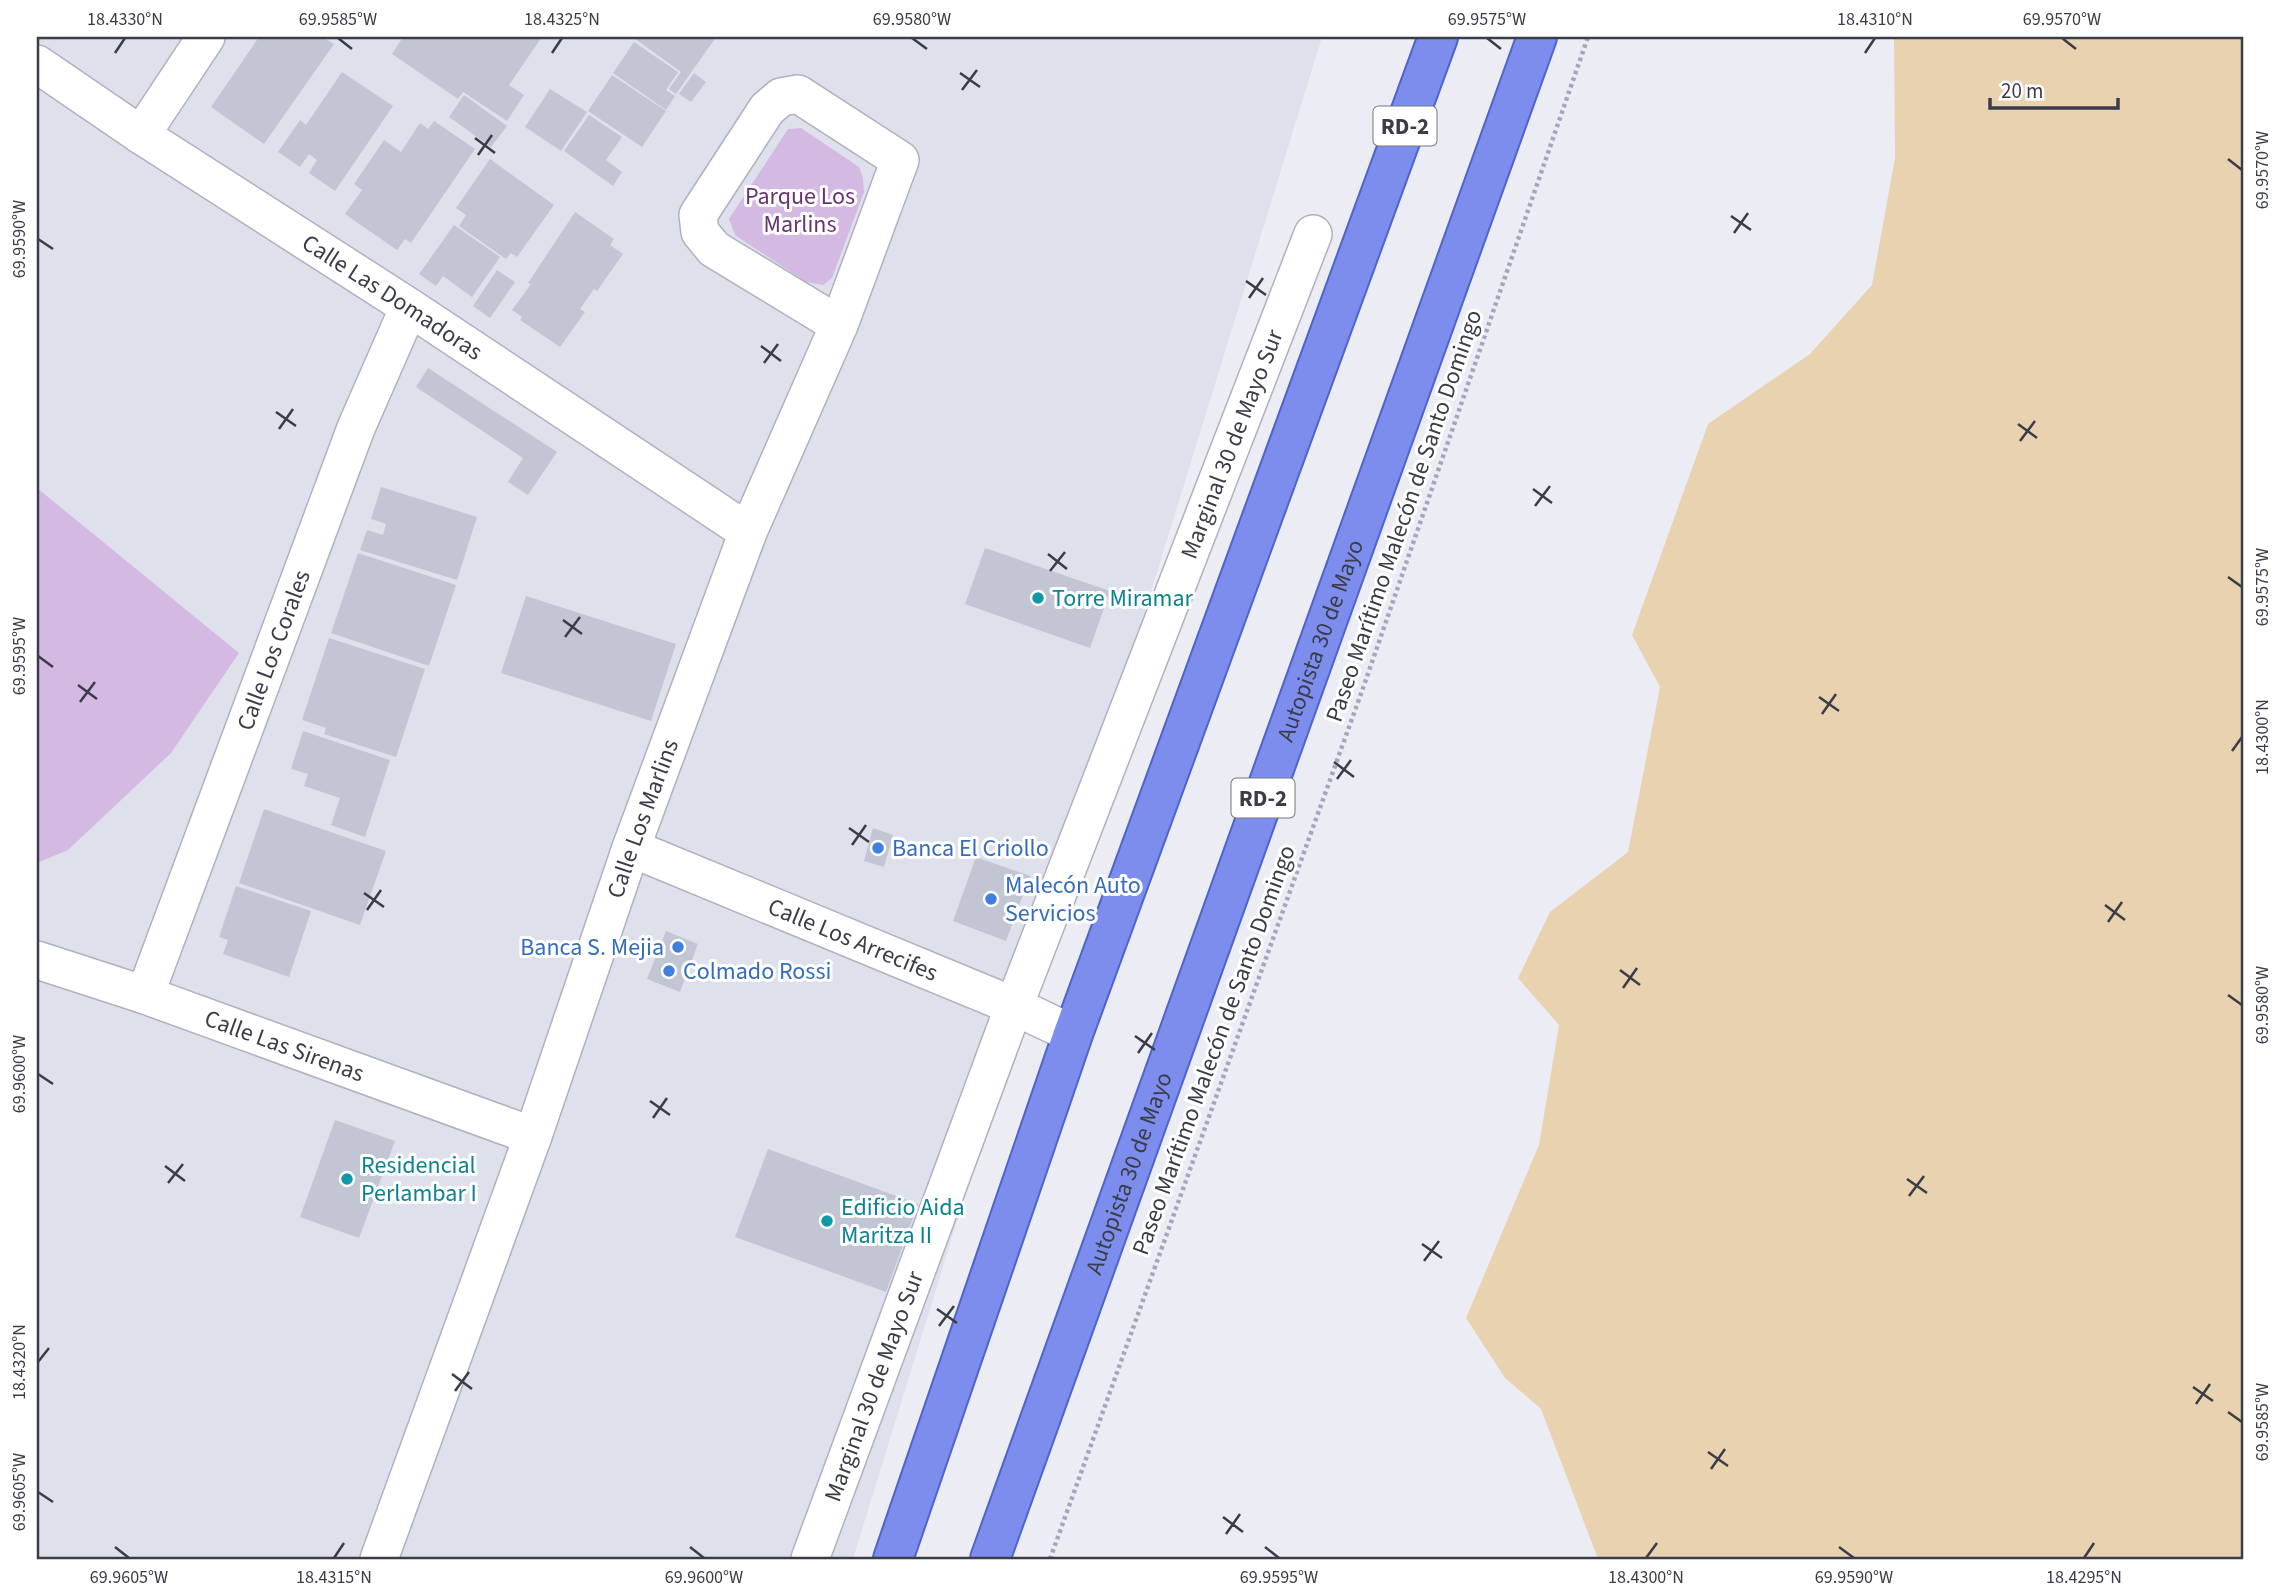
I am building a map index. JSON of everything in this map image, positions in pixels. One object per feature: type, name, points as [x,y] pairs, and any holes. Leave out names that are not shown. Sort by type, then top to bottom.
[{"type":"highway","name":"RD-2","points":[[893,1559],[1073,1034],[1437,37]]},
{"type":"highway","name":"Autopista 30 de Mayo","points":[[990,1559],[1536,37]]},
{"type":"street","points":[[141,135],[206,37]]},
{"type":"street","name":"Calle Las Domadoras","points":[[37,64],[141,135],[409,307],[748,532]]},
{"type":"street","name":"Calle Los Marlins","points":[[379,1559],[533,1136],[631,848],[748,532],[839,324],[900,160],[798,94],[782,97],[767,109],[698,215],[700,232],[714,249],[839,324]]},
{"type":"street","name":"Marginal 30 de Mayo Sur","points":[[810,1559],[1014,1006],[1313,234]]},
{"type":"street","name":"Calle Los Corales","points":[[145,995],[356,428],[409,307]]},
{"type":"street","name":"Calle Los Arrecifes","points":[[631,848],[1014,1006],[1073,1034]]},
{"type":"street","name":"Calle Las Sirenas","points":[[37,960],[145,995],[533,1136]]},
{"type":"path","name":"Paseo Marítimo Malecón de Santo Domingo","points":[[1050,1559],[1362,691],[1588,37]]},
{"type":"shaded area","points":[[37,37],[1322,37],[853,1559],[37,1559]]},
{"type":"shaded area","points":[[1894,37],[2244,37],[2244,1559],[1598,1559],[1541,1409],[1505,1378],[1466,1318],[1539,1145],[1559,1025],[1518,978],[1550,912],[1628,852],[1660,687],[1632,635],[1708,424],[1810,354],[1872,285],[1895,158]]},
{"type":"green space","name":"Parque Los Marlins","points":[[801,128],[859,167],[863,178],[864,192],[832,278],[823,285],[806,282],[735,235],[729,219],[788,129]]},
{"type":"green space","points":[[37,488],[239,653],[171,753],[68,850],[37,863]]},
{"type":"building","points":[[259,37],[323,37],[334,44],[264,144],[211,107]]},
{"type":"building","points":[[403,37],[542,37],[509,85],[524,95],[507,121],[463,92],[458,99],[392,54]]},
{"type":"building","points":[[635,37],[710,37],[714,40],[676,94],[669,89],[681,72]]},
{"type":"building","points":[[634,42],[678,72],[666,90],[675,96],[666,110],[613,73]]},
{"type":"building","points":[[342,72],[393,106],[335,191],[309,173],[317,160],[309,154],[300,167],[278,152],[300,120],[306,125]]},
{"type":"building","points":[[694,73],[706,82],[691,102],[679,94]]},
{"type":"building","points":[[612,75],[666,111],[642,147],[588,111]]},
{"type":"building","points":[[550,89],[587,112],[561,151],[525,127]]},
{"type":"building","points":[[464,95],[507,126],[491,147],[449,117]]},
{"type":"building","points":[[589,115],[622,137],[606,160],[622,172],[613,186],[564,151]]},
{"type":"building","points":[[434,121],[475,149],[411,243],[405,239],[397,250],[345,214],[362,190],[354,184],[384,140],[401,152],[420,123],[428,129]]},
{"type":"building","points":[[490,159],[554,205],[517,257],[511,253],[506,259],[459,226],[466,215],[456,208]]},
{"type":"building","points":[[575,212],[614,239],[610,245],[623,254],[597,291],[594,289],[580,309],[585,312],[560,347],[520,320],[522,317],[512,310]]},
{"type":"building","points":[[454,225],[500,257],[472,297],[443,276],[436,286],[419,274]]},
{"type":"building","points":[[497,270],[515,282],[490,318],[473,306]]},
{"type":"building","points":[[428,368],[557,452],[528,495],[508,482],[523,458],[416,387]]},
{"type":"building","points":[[381,487],[477,517],[457,580],[360,550],[367,530],[383,535],[386,524],[371,519]]},
{"type":"building","name":"Torre Miramar","points":[[985,548],[1110,591],[1090,648],[965,604]]},
{"type":"building","points":[[358,553],[456,585],[429,666],[331,633]]},
{"type":"building","points":[[526,596],[676,644],[651,721],[501,673]]},
{"type":"building","points":[[329,638],[425,669],[396,757],[324,734],[326,728],[302,720]]},
{"type":"building","points":[[303,731],[390,760],[365,837],[331,825],[340,798],[304,786],[308,774],[291,769]]},
{"type":"building","points":[[264,809],[386,851],[360,925],[239,883]]},
{"type":"building","name":"Banca El Criollo","points":[[873,828],[893,835],[884,867],[864,861]]},
{"type":"building","name":"Malecón Auto Servicios","points":[[976,857],[1030,876],[1006,941],[953,921]]},
{"type":"building","points":[[236,886],[311,911],[289,977],[223,954],[228,940],[219,937]]},
{"type":"building","points":[[666,931],[698,944],[680,992],[647,979]]},
{"type":"building","name":"Residencial Perlambar I","points":[[335,1120],[395,1141],[359,1238],[300,1217]]},
{"type":"building","name":"Edificio Aida Maritza II","points":[[768,1149],[918,1204],[886,1292],[735,1237]]},
{"type":"place","name":"Torre Miramar","points":[[1038,598]]},
{"type":"place","name":"Banca El Criollo","points":[[878,848]]},
{"type":"place","name":"Malecón Auto Servicios","points":[[991,899]]},
{"type":"place","name":"Banca S. Mejia","points":[[678,947]]},
{"type":"place","name":"Colmado Rossi","points":[[669,971]]},
{"type":"place","name":"Residencial Perlambar I","points":[[347,1179]]},
{"type":"place","name":"Edificio Aida Maritza II","points":[[827,1221]]}]
